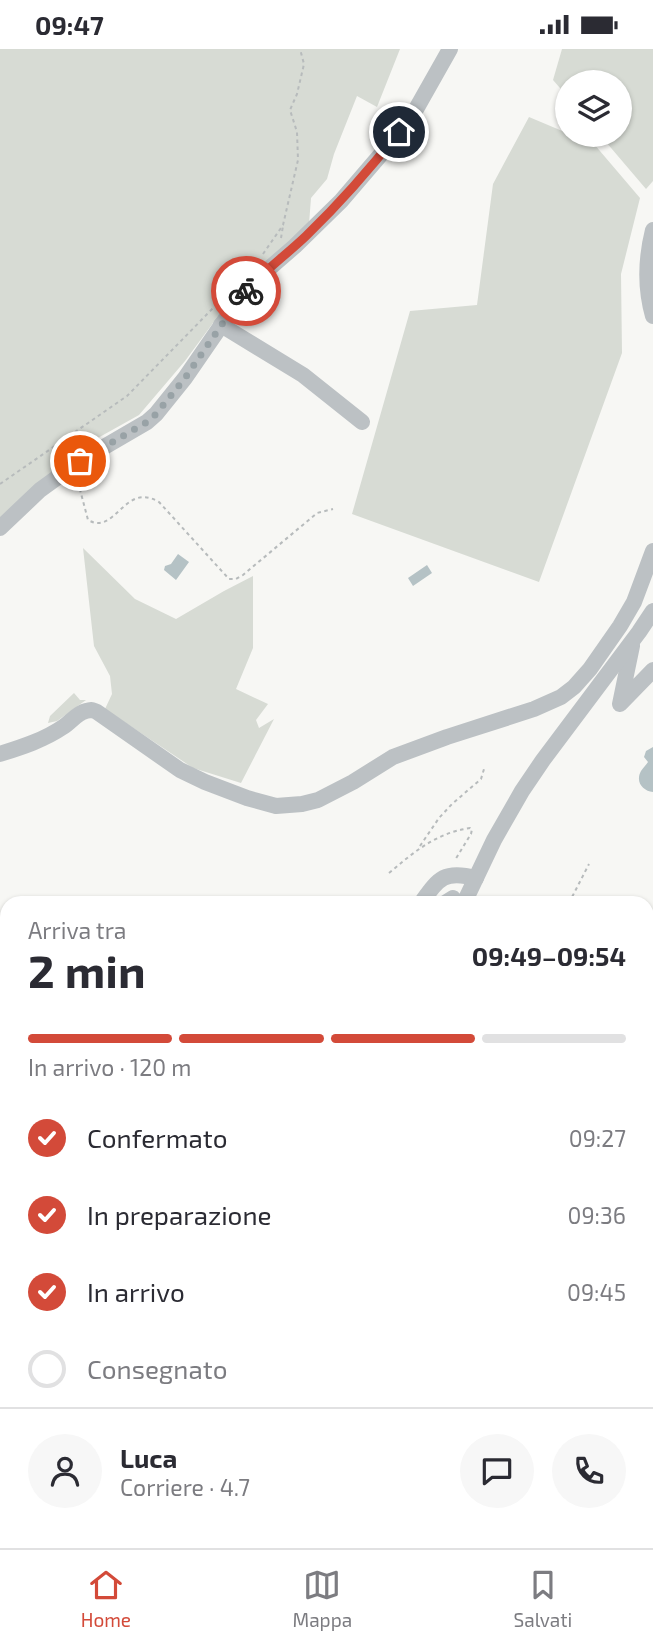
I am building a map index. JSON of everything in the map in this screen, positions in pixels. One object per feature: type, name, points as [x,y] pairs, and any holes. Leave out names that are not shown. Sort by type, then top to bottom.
[{"type":"street","points":[[0,528],[40,490],[156,414],[257,279],[341,201],[383,152],[415,111],[450,49]]},
{"type":"street","points":[[653,230],[647,277],[653,316]]},
{"type":"street","points":[[221,325],[303,376],[362,422]]},
{"type":"street","points":[[0,754],[47,736],[66,726],[84,711],[91,710],[180,770],[205,782],[276,806],[318,800],[393,757],[561,698],[590,669],[620,626],[634,602],[653,551]]},
{"type":"street","points":[[459,896],[476,878],[494,840],[543,760],[653,611]]},
{"type":"street","points":[[653,620],[636,636],[620,704],[653,670]]},
{"type":"street","points":[[426,896],[445,876],[460,874],[476,878]]},
{"type":"path","points":[[263,254],[283,225],[298,160],[297,132],[290,110],[304,64],[300,49]]},
{"type":"path","points":[[0,484],[127,396],[219,302]]},
{"type":"path","points":[[72,467],[88,520],[100,524],[140,496],[151,498],[159,502],[229,579],[243,575],[317,513],[333,509]]},
{"type":"path","points":[[420,847],[439,818],[481,779],[484,769]]},
{"type":"path","points":[[389,873],[429,842],[468,828],[472,829],[445,876]]},
{"type":"path","points":[[573,896],[589,864]]},
{"type":"shaded area","points":[[0,49],[400,49],[377,107],[357,96],[327,179],[311,198],[309,224],[213,323],[139,415],[96,439],[0,520]]},
{"type":"shaded area","points":[[562,49],[653,49],[653,181],[646,189],[610,147],[632,147],[632,70],[556,70]]},
{"type":"shaded area","points":[[529,117],[555,128],[555,147],[597,147],[640,198],[621,274],[622,353],[539,582],[352,514],[410,311],[477,305],[493,184]]},
{"type":"shaded area","points":[[83,548],[135,599],[176,619],[253,576],[253,648],[236,689],[268,704],[256,720],[259,728],[274,719],[241,783],[193,768],[105,709],[112,694],[110,676],[94,646]]},
{"type":"shaded area","points":[[178,554],[189,562],[176,580],[164,570]]},
{"type":"shaded area","points":[[427,565],[432,573],[413,586],[408,578]]},
{"type":"shaded area","points":[[74,693],[80,700],[86,700],[57,721],[48,723],[50,716]]},
{"type":"shaded area","points":[[653,747],[653,792],[643,788],[639,775],[648,762],[644,757],[646,751]]},
{"type":"way so far","points":[[80,461],[156,414],[185,378],[246,291]]},
{"type":"route","points":[[246,291],[341,201],[399,132]]}]
